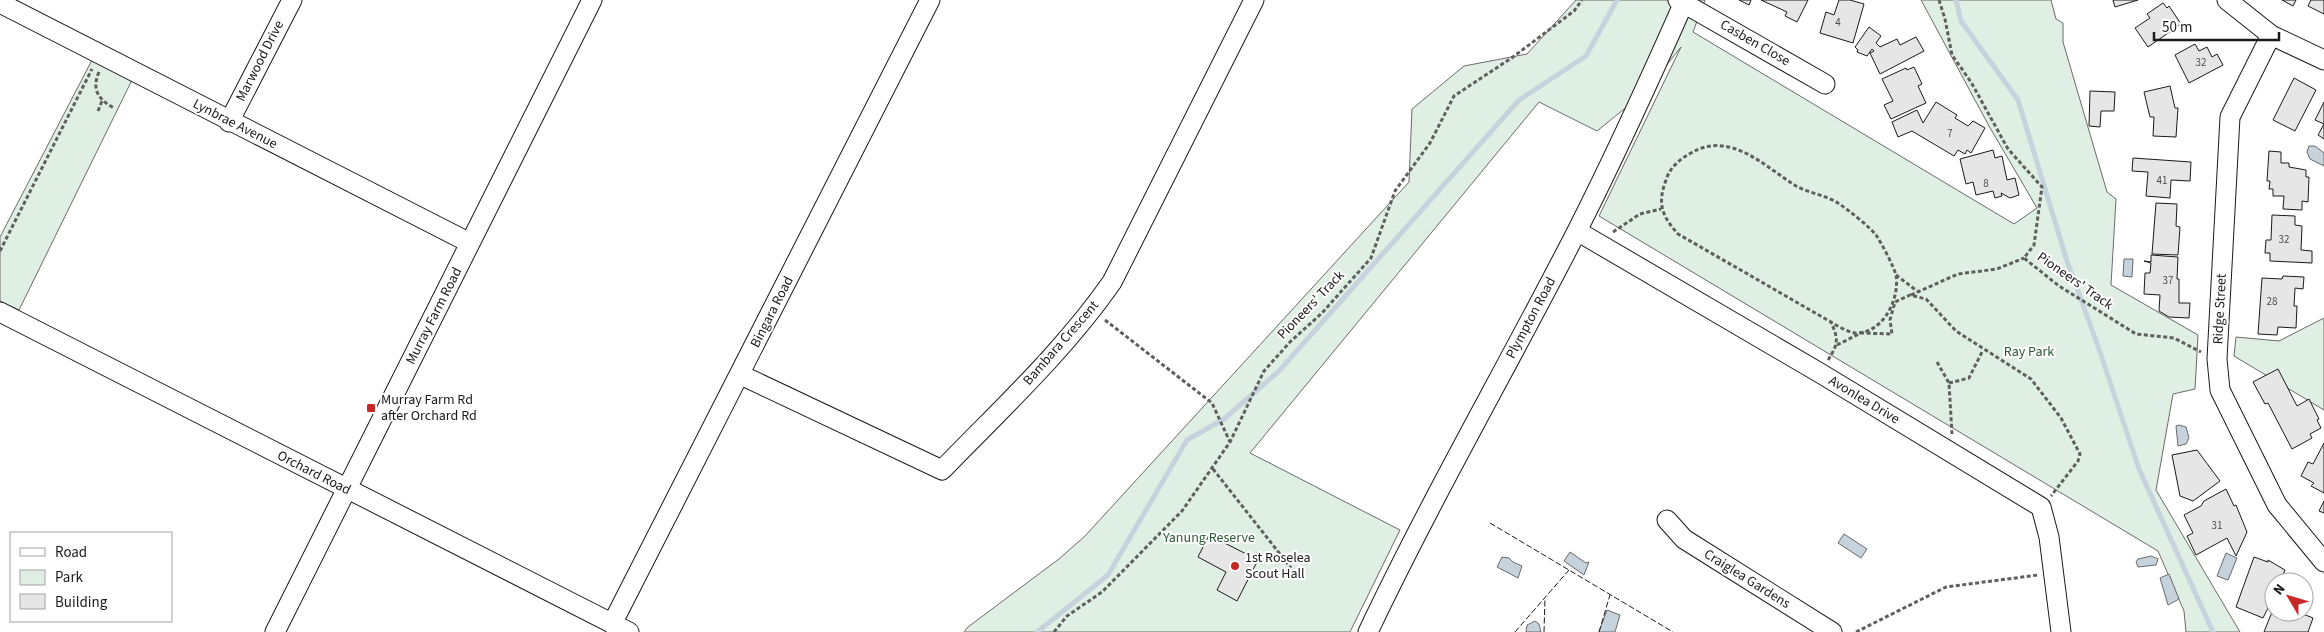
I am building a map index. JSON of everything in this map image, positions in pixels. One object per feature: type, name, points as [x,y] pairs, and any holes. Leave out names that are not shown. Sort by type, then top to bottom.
[{"type":"street","name":"Marwood Drive","points":[[229,122],[292,0]]},
{"type":"street","name":"Murray Farm Road","points":[[275,632],[592,0]]},
{"type":"street","name":"Bingara Road","points":[[612,624],[741,375],[930,0]]},
{"type":"street","name":"Bambara Crescent","points":[[741,375],[942,470],[1092,311],[1112,282],[1254,0]]},
{"type":"street","points":[[2226,0],[2271,35],[2324,60]]},
{"type":"street","name":"Casben Close","points":[[1683,1],[1825,84]]},
{"type":"street","name":"Plympton Road","points":[[1368,632],[1410,546],[1577,231],[1621,143],[1683,1]]},
{"type":"street","name":"Lynbrae Avenue","points":[[0,3],[101,60],[470,243]]},
{"type":"street","name":"Ridge Street","points":[[2271,35],[2230,118],[2217,359],[2220,390],[2277,505],[2324,562]]},
{"type":"street","name":"Avonlea Drive","points":[[1577,231],[1820,373],[2041,507]]},
{"type":"street","name":"Orchard Road","points":[[0,312],[629,632]]},
{"type":"street","points":[[2041,507],[2049,537],[2061,632]]},
{"type":"street","name":"Craiglea Gardens","points":[[1667,520],[1684,539],[1832,632]]},
{"type":"path","name":"Pioneers' Track","points":[[1054,632],[1067,616],[1102,592],[1182,511],[1230,442],[1264,371],[1290,342],[1322,313],[1371,258],[1395,191],[1430,143],[1454,96],[1513,57],[1574,10],[1582,0]]},
{"type":"path","name":"Pioneers' Track","points":[[1939,0],[1946,19],[1952,55],[1971,82],[2008,150],[2042,187],[2034,244],[2024,258],[2073,295],[2136,334],[2174,338],[2217,359]]},
{"type":"path","points":[[101,60],[96,78],[97,91],[102,101],[114,108]]},
{"type":"path","points":[[0,251],[101,60]]},
{"type":"path","points":[[98,111],[102,101]]},
{"type":"path","points":[[1896,275],[1895,302],[1890,320],[1892,334],[1852,333],[1678,234],[1669,224],[1661,209],[1662,190],[1668,174],[1681,159],[1698,149],[1717,144],[1730,146],[1764,164],[1798,187],[1837,203],[1875,234],[1896,275],[1918,291]]},
{"type":"path","points":[[1597,242],[1640,214],[1661,209]]},
{"type":"path","points":[[1820,373],[1837,345],[1880,323],[1895,302],[1958,274],[1997,269],[2024,258]]},
{"type":"path","points":[[1910,295],[1926,299],[1939,310],[1956,331],[2030,379],[2061,418],[2080,454],[2078,461],[2041,507]]},
{"type":"path","points":[[1092,311],[1212,402],[1230,442]]},
{"type":"path","points":[[1831,322],[1836,334],[1837,345]]},
{"type":"path","points":[[1949,383],[1970,378],[1983,350]]},
{"type":"path","points":[[1937,362],[1949,383],[1953,454]]},
{"type":"path","points":[[1213,469],[1291,568]]},
{"type":"path","points":[[1856,632],[1946,587],[2054,573]]},
{"type":"green space","points":[[1576,0],[1705,0],[1693,32],[2014,224],[2037,208],[1989,126],[1921,0],[2051,0],[2056,19],[2063,23],[2063,42],[2107,192],[2116,199],[2111,285],[2198,335],[2195,389],[2173,394],[2156,490],[2240,632],[2186,632],[2184,611],[2158,551],[1599,216],[1681,47],[1644,93],[1597,131],[1539,102],[1250,453],[1400,530],[1350,632],[964,632],[968,627],[1059,559],[1085,536],[1409,182],[1412,109],[1464,66],[1527,54]]},
{"type":"green space","points":[[92,60],[132,80],[19,310],[0,301],[0,237]]},
{"type":"green space","points":[[2324,318],[2324,410],[2234,356],[2236,337],[2279,341]]},
{"type":"shaded area","points":[[2309,146],[2315,146],[2324,153],[2324,166],[2310,159],[2307,152]]},
{"type":"shaded area","points":[[2124,259],[2133,259],[2132,277],[2123,276]]},
{"type":"shaded area","points":[[2176,426],[2186,427],[2189,438],[2186,444],[2178,446]]},
{"type":"shaded area","points":[[1844,534],[1867,549],[1861,558],[1838,543]]},
{"type":"shaded area","points":[[1570,552],[1586,563],[1589,562],[1584,575],[1564,561]]},
{"type":"shaded area","points":[[2226,553],[2237,558],[2228,580],[2217,576]]},
{"type":"shaded area","points":[[2151,556],[2158,559],[2156,565],[2138,567],[2136,562],[2138,559]]},
{"type":"shaded area","points":[[1502,557],[1509,558],[1522,566],[1518,578],[1497,567]]},
{"type":"shaded area","points":[[2169,574],[2179,599],[2168,605],[2160,578]]},
{"type":"shaded area","points":[[1607,610],[1620,615],[1615,632],[1599,632]]},
{"type":"shaded area","points":[[1535,621],[1539,624],[1541,632],[1526,632],[1527,625]]},
{"type":"building","points":[[1739,0],[1751,0],[1749,5]]},
{"type":"building","points":[[1761,0],[1808,0],[1797,22],[1785,16],[1787,12]]},
{"type":"building","points":[[1839,0],[1850,0],[1864,4],[1853,43],[1820,33],[1826,12],[1834,15]]},
{"type":"building","points":[[2113,0],[2138,0],[2115,7]]},
{"type":"building","points":[[2282,0],[2296,0],[2293,6]]},
{"type":"building","points":[[2311,0],[2324,0],[2324,14],[2308,6]]},
{"type":"building","points":[[2163,3],[2167,8],[2169,6],[2181,24],[2148,47],[2135,28],[2150,18],[2147,14]]},
{"type":"building","points":[[1869,27],[1881,36],[1876,43],[1880,47],[1897,39],[1900,45],[1916,37],[1924,51],[1880,74],[1870,53],[1874,51],[1872,49],[1867,56],[1857,52],[1858,50],[1855,47]]},
{"type":"building","points":[[2195,44],[2199,51],[2207,47],[2212,57],[2217,54],[2223,65],[2189,83],[2175,55]]},
{"type":"building","points":[[1914,67],[1922,84],[1918,86],[1926,103],[1891,119],[1884,105],[1893,101],[1882,79],[1906,68],[1907,70]]},
{"type":"building","points":[[2294,78],[2316,90],[2295,131],[2273,120]]},
{"type":"building","points":[[2170,86],[2175,108],[2178,108],[2176,137],[2153,136],[2154,117],[2150,117],[2144,92]]},
{"type":"building","points":[[2090,91],[2115,92],[2114,111],[2101,111],[2100,127],[2089,126]]},
{"type":"building","points":[[1936,102],[1957,115],[1955,118],[1968,126],[1973,121],[1985,128],[1971,153],[1967,150],[1965,154],[1958,150],[1954,156],[1912,131],[1898,137],[1892,122],[1917,110],[1923,123]]},
{"type":"building","points":[[2324,102],[2324,124],[2315,120]]},
{"type":"building","points":[[2324,124],[2324,139],[2318,135]]},
{"type":"building","points":[[1993,150],[1995,158],[2002,156],[2007,180],[2015,178],[2019,195],[2010,198],[2001,193],[2002,196],[1995,198],[1993,191],[1976,195],[1973,182],[1966,184],[1960,159]]},
{"type":"building","points":[[2269,151],[2281,152],[2281,163],[2289,163],[2289,167],[2306,170],[2306,177],[2309,177],[2308,202],[2302,201],[2302,210],[2283,209],[2284,196],[2273,196],[2273,189],[2269,189],[2270,181],[2267,181]]},
{"type":"building","points":[[2133,158],[2191,162],[2190,181],[2171,180],[2170,198],[2146,196],[2148,172],[2132,171]]},
{"type":"building","points":[[2156,203],[2177,204],[2176,226],[2180,227],[2178,255],[2152,254]]},
{"type":"building","points":[[2272,215],[2295,216],[2295,225],[2302,226],[2301,250],[2312,251],[2312,263],[2270,261],[2270,253],[2265,253],[2266,240],[2271,240]]},
{"type":"building","points":[[2151,255],[2178,257],[2179,303],[2190,303],[2189,318],[2169,317],[2159,311],[2160,295],[2144,294],[2145,273],[2150,273],[2151,263],[2144,261],[2151,262]]},
{"type":"building","points":[[2283,276],[2304,277],[2303,289],[2295,288],[2294,306],[2297,306],[2296,328],[2278,327],[2277,335],[2258,334],[2262,278],[2282,279]]},
{"type":"building","points":[[2278,369],[2297,406],[2309,399],[2319,419],[2317,420],[2321,428],[2310,434],[2312,438],[2292,449],[2268,403],[2265,404],[2253,382]]},
{"type":"building","points":[[2324,443],[2324,493],[2311,486],[2314,483],[2301,476],[2308,462],[2313,464]]},
{"type":"building","points":[[2197,450],[2220,481],[2193,501],[2180,496],[2172,455]]},
{"type":"building","points":[[2226,489],[2234,506],[2236,505],[2247,532],[2236,556],[2227,538],[2196,555],[2187,536],[2193,533],[2184,515]]},
{"type":"building","points":[[2324,501],[2324,513],[2319,511]]},
{"type":"building","name":"1st Roselea Scout Hall","points":[[1209,535],[1258,560],[1237,601],[1217,590],[1226,572],[1198,557]]},
{"type":"building","points":[[2254,557],[2268,562],[2268,560],[2285,570],[2284,572],[2264,572],[2263,618],[2236,607]]},
{"type":"building","points":[[2268,622],[2312,622],[2308,632],[2264,632]]},
{"type":"waterway","points":[[1037,632],[1108,575],[1187,440],[1224,419],[1279,371],[1519,100],[1586,56],[1617,0]]},
{"type":"waterway","points":[[1956,0],[1961,21],[2018,100],[2067,261],[2139,469],[2213,632]]},
{"type":"fence","points":[[1490,523],[1673,632]]},
{"type":"fence","points":[[1515,632],[1569,570]]},
{"type":"fence","points":[[1599,632],[1610,595]]},
{"type":"fence","points":[[1544,632],[1545,598]]},
{"type":"place","name":"Murray Farm Rd after Orchard Rd","points":[[371,408]]},
{"type":"place","name":"1st Roselea Scout Hall","points":[[1235,566]]},
{"type":"park label","name":"Ray Park","points":[[2029,352]]},
{"type":"park label","name":"Yanung Reserve","points":[[1209,538]]}]
